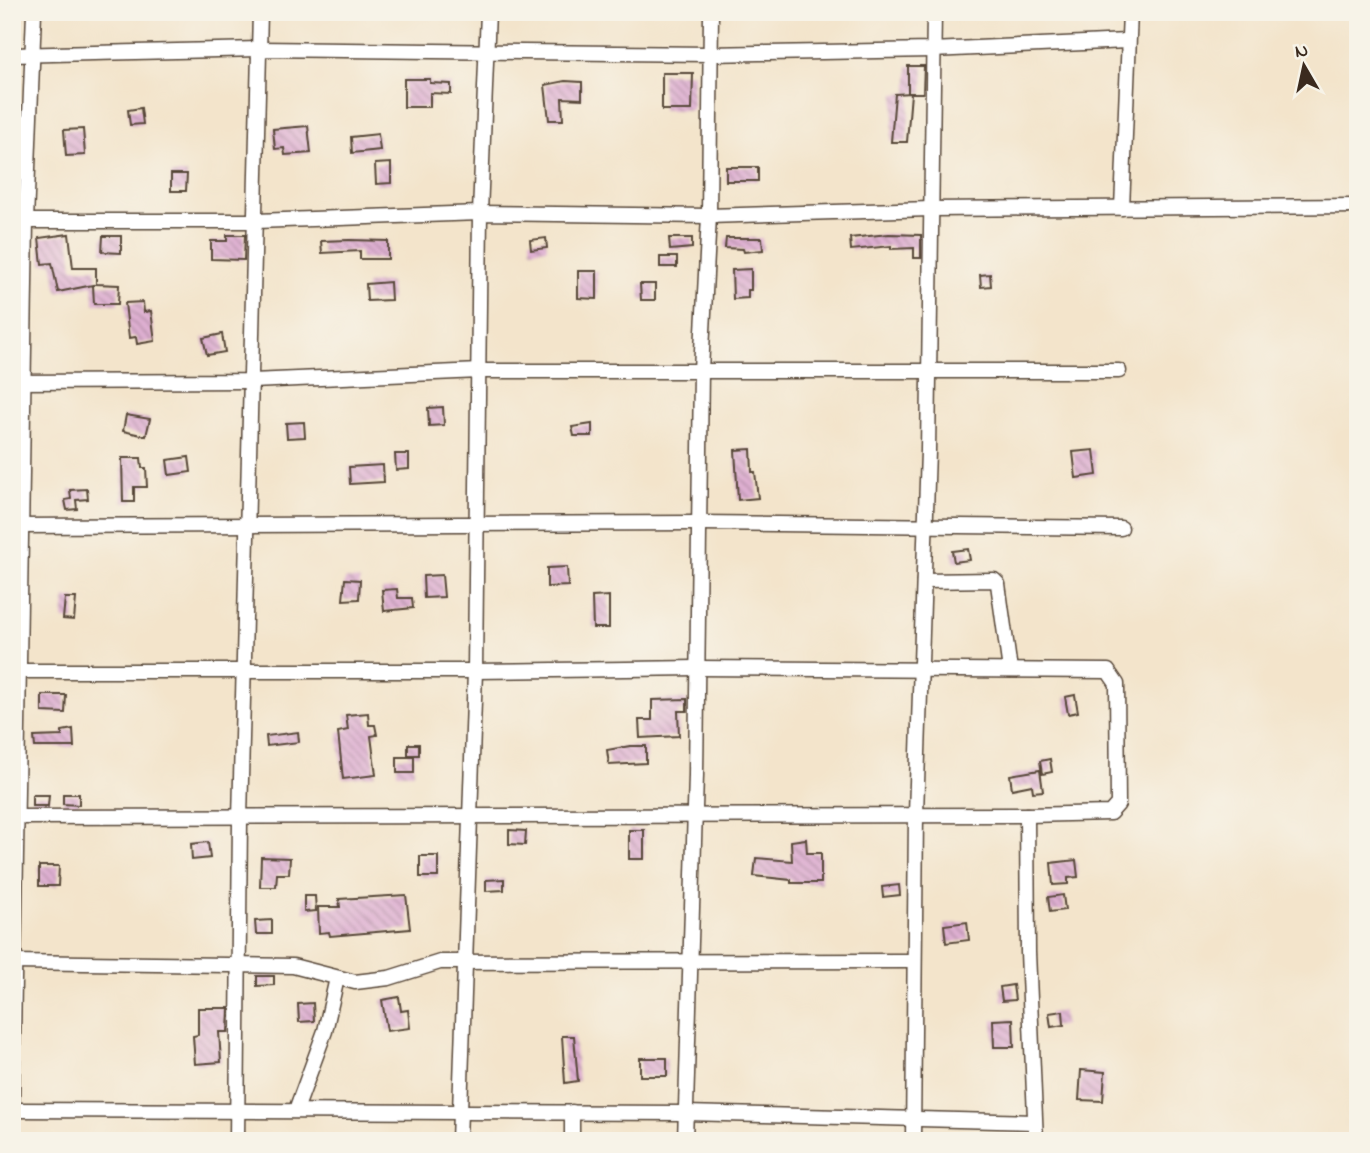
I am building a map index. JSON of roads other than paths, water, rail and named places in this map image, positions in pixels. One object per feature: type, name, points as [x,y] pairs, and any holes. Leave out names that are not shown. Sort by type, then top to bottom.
[{"type":"street","points":[[34,12],[34,55],[19,221],[12,1107],[686,1113],[1034,1122]]},
{"type":"street","points":[[237,1141],[243,670],[260,12]]},
{"type":"street","points":[[459,1141],[475,671],[480,213],[488,12]]},
{"type":"street","points":[[685,1141],[697,668],[701,370],[709,216],[710,12]]},
{"type":"street","points":[[913,1141],[913,961],[929,370],[934,12]]},
{"type":"street","points":[[1122,208],[1130,12]]},
{"type":"street","points":[[12,55],[259,49],[709,54],[932,50],[1128,41]]},
{"type":"street","points":[[19,221],[256,221],[480,213],[709,216],[930,209],[1358,206]]},
{"type":"street","points":[[18,382],[252,381],[480,371],[1119,371]]},
{"type":"street","points":[[18,526],[699,523],[1121,528]]},
{"type":"street","points":[[924,581],[994,580],[998,584],[1010,670]]},
{"type":"street","points":[[14,817],[240,819],[1027,815],[1114,811],[1118,804],[1117,684],[1108,671],[697,668],[15,671]]},
{"type":"street","points":[[1027,815],[1036,1141]]},
{"type":"street","points":[[13,962],[238,964],[309,968],[337,978],[372,981],[428,964],[465,961],[913,961]]},
{"type":"street","points":[[296,1110],[325,1031],[337,978]]},
{"type":"street","points":[[572,1112],[572,1141]]}]
